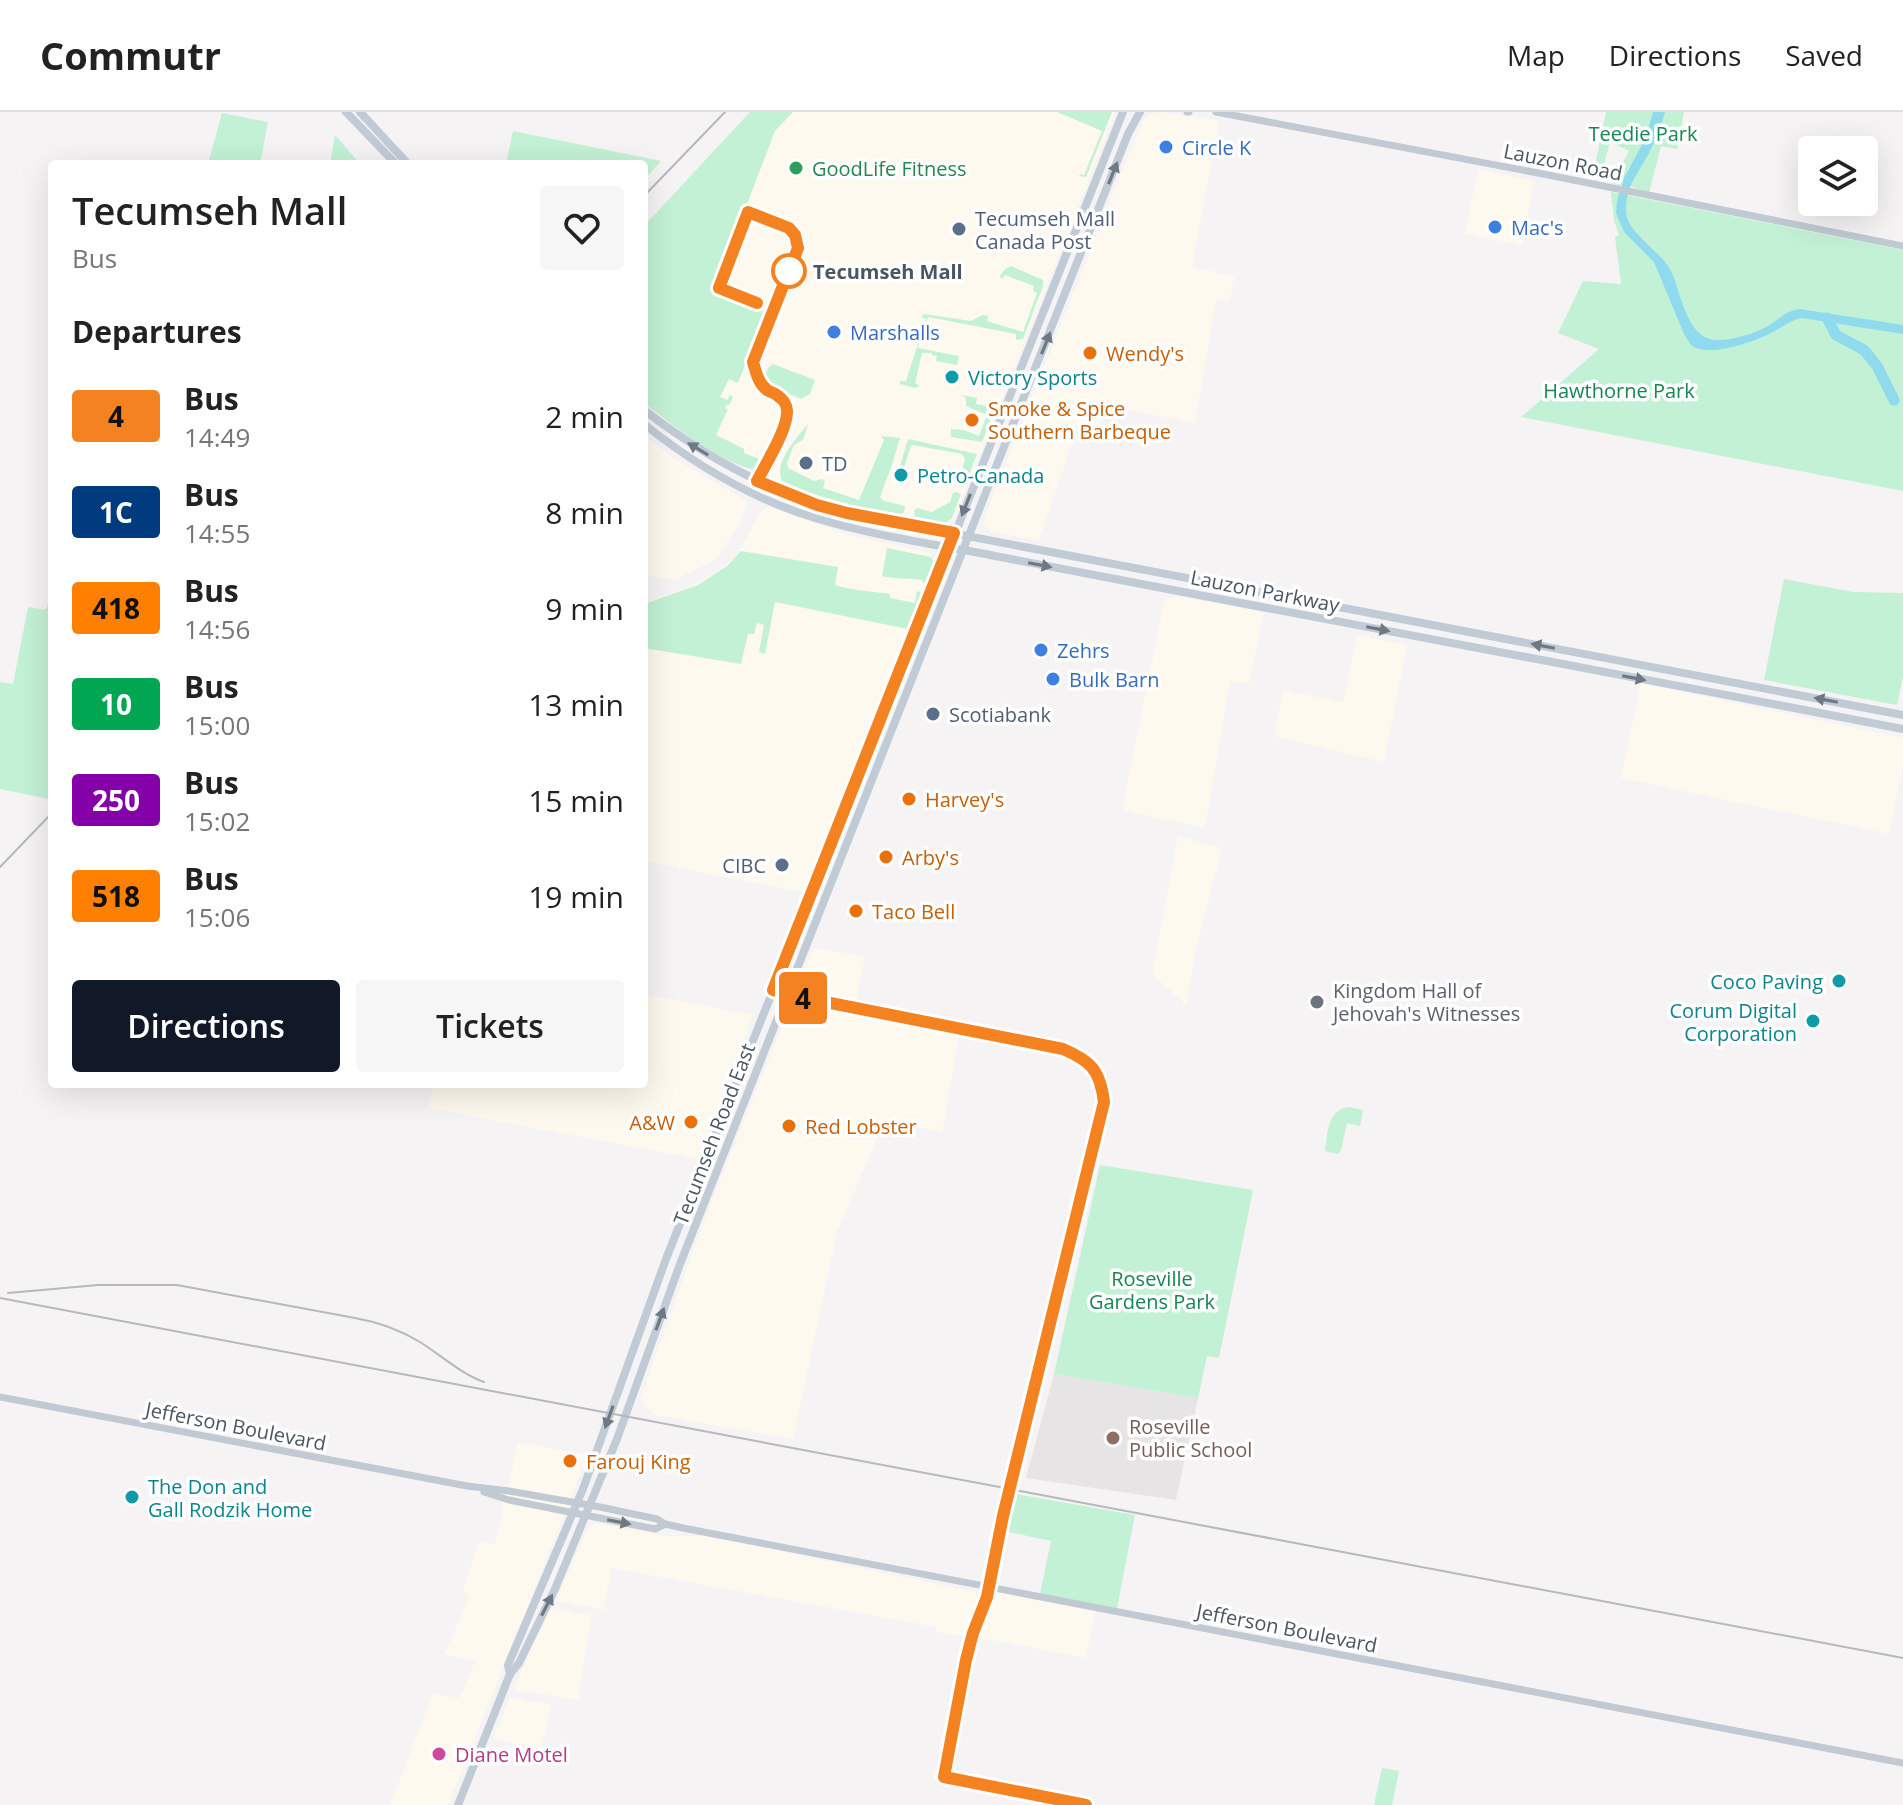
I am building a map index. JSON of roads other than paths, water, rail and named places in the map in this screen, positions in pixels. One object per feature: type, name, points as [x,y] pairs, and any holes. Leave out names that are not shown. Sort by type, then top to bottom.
[{"type":"main road","points":[[346,112],[392,160]]},
{"type":"main road","points":[[360,112],[404,160]]},
{"type":"main road","name":"Tecumseh Road East","points":[[510,1674],[508,1665],[577,1503],[666,1259],[1123,112]]},
{"type":"main road","name":"Tecumseh Road East","points":[[458,1805],[510,1674],[519,1663],[555,1589],[617,1439],[686,1249],[1128,134],[1140,112]]},
{"type":"main road","name":"Lauzon Parkway","points":[[648,413],[680,438],[757,481],[817,505],[847,513],[1903,715]]},
{"type":"main road","name":"Lauzon Parkway","points":[[648,427],[715,473],[761,498],[813,518],[890,536],[1903,729]]},
{"type":"street","name":"Lauzon Road","points":[[1216,112],[1903,246]]},
{"type":"street","name":"Jefferson Boulevard","points":[[0,1397],[467,1486],[590,1505],[657,1519],[665,1524],[1903,1763]]},
{"type":"street","name":"Jefferson Boulevard","points":[[467,1486],[509,1500],[585,1516],[655,1529],[665,1524]]},
{"type":"water","points":[[1653,112],[1665,112],[1652,147],[1629,191],[1627,217],[1671,271],[1686,312],[1697,331],[1715,340],[1735,338],[1762,329],[1787,313],[1800,309],[1903,325],[1903,334],[1802,318],[1765,336],[1732,347],[1709,350],[1691,345],[1654,262],[1624,232],[1616,213],[1624,178],[1646,137]]},
{"type":"waterway","points":[[1827,318],[1836,335],[1864,350],[1877,366],[1894,400]]},
{"type":"railway","points":[[648,192],[725,112]]},
{"type":"railway","points":[[0,867],[48,817]]},
{"type":"railway","points":[[8,1293],[98,1285],[177,1285],[355,1318],[405,1334],[484,1382]]},
{"type":"railway","points":[[0,1298],[1903,1658]]},
{"type":"place","name":"Circle K","points":[[1166,147]]},
{"type":"place","name":"GoodLife Fitness","points":[[796,168]]},
{"type":"place","name":"Mac's","points":[[1495,227]]},
{"type":"place","name":"Tecumseh Mall Canada Post","points":[[959,229]]},
{"type":"place","name":"Tecumseh Mall","points":[[789,271]]},
{"type":"place","name":"Marshalls","points":[[834,332]]},
{"type":"place","name":"Wendy's","points":[[1090,353]]},
{"type":"place","name":"Victory Sports","points":[[952,377]]},
{"type":"place","name":"Smoke & Spice Southern Barbeque","points":[[972,420]]},
{"type":"place","name":"TD","points":[[806,463]]},
{"type":"place","name":"Petro-Canada","points":[[901,475]]},
{"type":"place","name":"Zehrs","points":[[1041,650]]},
{"type":"place","name":"Bulk Barn","points":[[1053,679]]},
{"type":"place","name":"Scotiabank","points":[[933,714]]},
{"type":"place","name":"Harvey's","points":[[909,799]]},
{"type":"place","name":"Arby's","points":[[886,857]]},
{"type":"place","name":"CIBC","points":[[782,865]]},
{"type":"place","name":"Taco Bell","points":[[856,911]]},
{"type":"place","name":"Coco Paving","points":[[1839,981]]},
{"type":"place","name":"Kingdom Hall of Jehovah's Witnesses","points":[[1317,1002]]},
{"type":"place","name":"Corum Digital Corporation","points":[[1813,1021]]},
{"type":"place","name":"A&W","points":[[691,1122]]},
{"type":"place","name":"Red Lobster","points":[[789,1126]]},
{"type":"place","name":"Roseville Public School","points":[[1113,1438]]},
{"type":"place","name":"Farouj King","points":[[570,1461]]},
{"type":"place","name":"The Don and Gall Rodzik Home","points":[[132,1497]]},
{"type":"place","name":"Diane Motel","points":[[439,1754]]},
{"type":"park label","name":"Teedie Park","points":[[1643,133]]},
{"type":"park label","name":"Hawthorne Park","points":[[1619,390]]},
{"type":"park label","name":"Roseville Gardens Park","points":[[1152,1290]]}]
